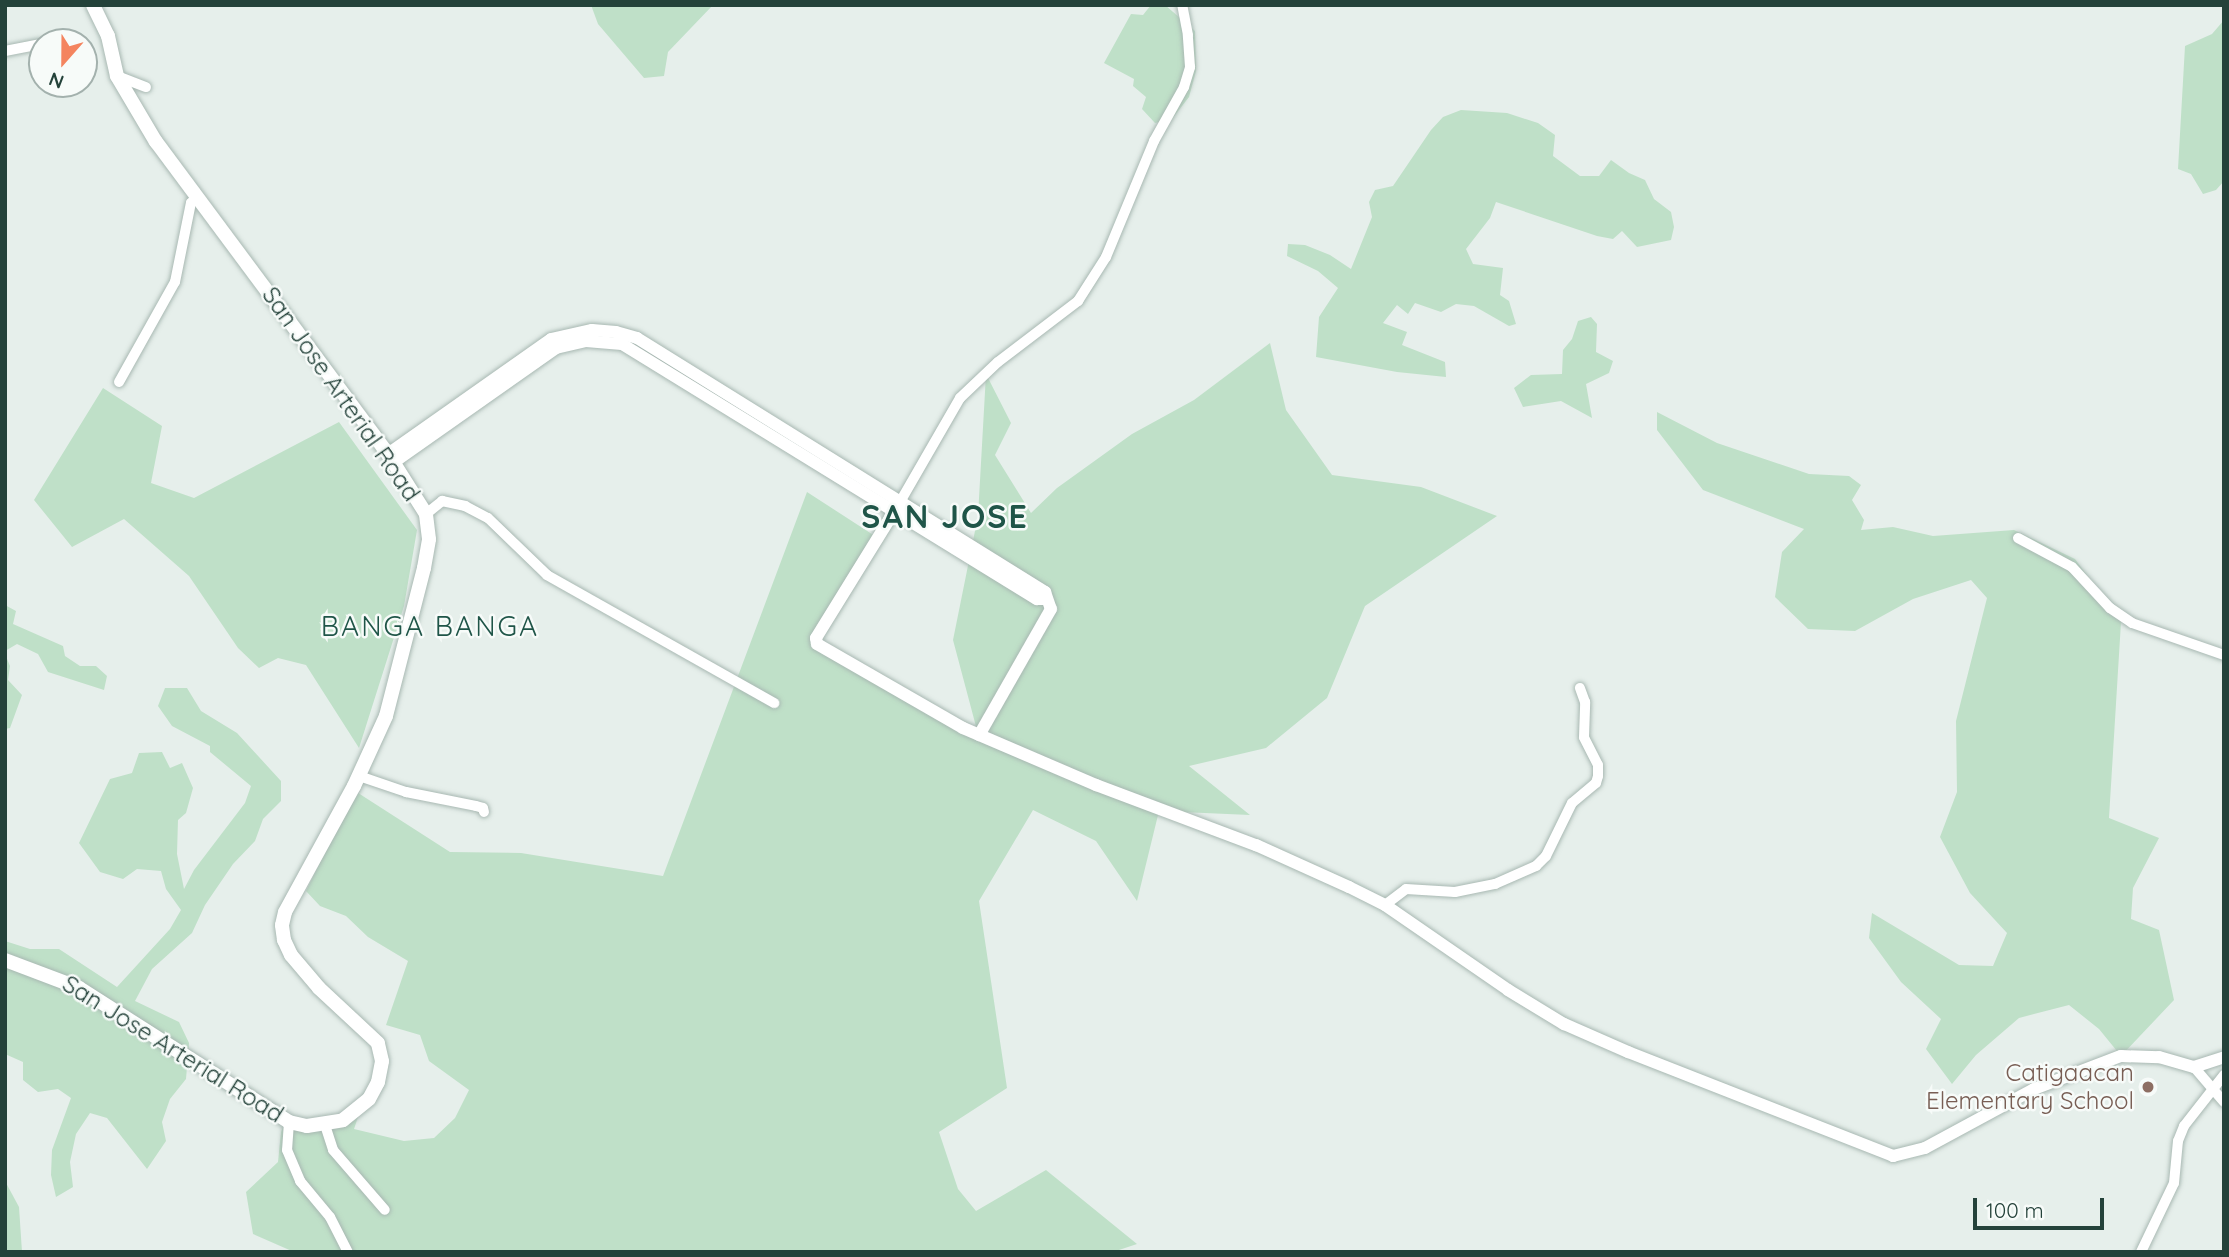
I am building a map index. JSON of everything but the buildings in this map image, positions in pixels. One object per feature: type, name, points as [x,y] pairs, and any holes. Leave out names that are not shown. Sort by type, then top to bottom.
[{"type":"main road","name":"San Jose Arterial Road","points":[[5,960],[79,988],[289,1122],[307,1126],[343,1120],[369,1099],[378,1082],[382,1061],[378,1043],[319,988],[291,955],[284,940],[282,925],[285,912],[359,776],[386,716],[406,645],[429,539],[426,514],[391,458],[151,134],[117,76],[108,36],[93,5]]},
{"type":"street","points":[[1182,5],[1190,67],[1184,87],[1148,153],[1106,257],[1078,301],[998,362],[960,398],[816,638],[817,644],[979,735],[1121,796],[1256,845],[1385,905],[1508,990],[1564,1024],[1744,1100],[1893,1156],[1926,1148],[2034,1089],[2122,1056],[2150,1056],[2194,1066],[2224,1057]]},
{"type":"street","points":[[5,51],[28,47]]},
{"type":"street","points":[[117,76],[146,87]]},
{"type":"street","points":[[119,382],[175,282],[191,203],[198,197]]},
{"type":"street","points":[[391,458],[556,348],[605,341],[622,344],[897,507],[1037,599],[1045,599],[1051,604],[979,735]]},
{"type":"street","points":[[426,514],[442,501],[465,506],[488,518],[547,575],[774,703]]},
{"type":"street","points":[[2018,538],[2072,567],[2110,608],[2132,623],[2224,655]]},
{"type":"street","points":[[1385,905],[1406,889],[1455,892],[1495,884],[1536,866],[1552,845],[1572,803],[1596,783],[1598,776],[1598,765],[1584,737],[1585,702],[1580,688]]},
{"type":"street","points":[[359,776],[406,792],[483,808],[484,813]]},
{"type":"street","points":[[2194,1066],[2224,1102]]},
{"type":"street","points":[[2141,1252],[2174,1183],[2181,1133],[2195,1109],[2214,1091],[2224,1075]]},
{"type":"street","points":[[289,1122],[287,1150],[300,1181],[330,1217],[348,1252]]},
{"type":"street","points":[[325,1125],[333,1150],[385,1210]]},
{"type":"green space","points":[[591,5],[713,5],[668,52],[664,76],[644,78],[598,24]]},
{"type":"green space","points":[[1151,5],[1165,5],[1195,31],[1196,71],[1189,97],[1172,119],[1155,123],[1142,109],[1146,97],[1133,86],[1134,79],[1104,63],[1131,14],[1143,15]]},
{"type":"green space","points":[[2224,20],[2224,181],[2216,190],[2203,194],[2191,174],[2178,169],[2185,46],[2212,34]]},
{"type":"green space","points":[[1461,110],[1507,113],[1538,123],[1555,135],[1553,156],[1580,176],[1599,176],[1611,160],[1645,180],[1654,199],[1671,212],[1674,227],[1671,240],[1637,247],[1622,231],[1613,239],[1597,236],[1496,202],[1490,218],[1466,249],[1473,264],[1503,268],[1500,295],[1509,301],[1516,324],[1509,326],[1474,306],[1456,304],[1441,312],[1415,303],[1408,314],[1397,305],[1383,323],[1407,332],[1402,345],[1445,362],[1446,377],[1397,372],[1316,357],[1319,317],[1338,288],[1318,271],[1287,256],[1288,244],[1305,245],[1330,255],[1351,269],[1372,217],[1369,202],[1375,190],[1393,186],[1431,130],[1443,117]]},
{"type":"green space","points":[[1591,317],[1597,324],[1596,352],[1613,361],[1609,373],[1586,384],[1592,418],[1561,401],[1523,407],[1514,388],[1531,375],[1562,374],[1563,350],[1572,339],[1578,321]]},
{"type":"green space","points":[[1270,343],[1286,410],[1332,475],[1421,487],[1497,516],[1365,606],[1327,698],[1266,748],[1189,766],[1250,815],[1159,811],[1137,901],[1096,841],[1033,810],[979,901],[1007,1088],[939,1132],[958,1189],[976,1211],[1046,1170],[1137,1244],[1113,1252],[294,1252],[253,1234],[246,1192],[278,1162],[281,1132],[286,1120],[307,1126],[362,1105],[354,1129],[404,1141],[434,1138],[455,1118],[469,1090],[429,1061],[420,1035],[386,1025],[408,961],[368,937],[346,916],[320,906],[306,891],[355,791],[450,852],[521,853],[663,876],[807,492],[878,538],[816,638],[978,734],[953,640],[978,516],[986,374],[1011,423],[995,455],[1031,513],[1057,488],[1132,434],[1194,400]]},
{"type":"green space","points":[[103,388],[162,426],[151,483],[194,498],[339,422],[417,530],[404,606],[359,748],[306,665],[278,658],[259,668],[238,648],[189,576],[124,519],[72,547],[34,500]]},
{"type":"green space","points":[[1657,412],[1717,443],[1809,474],[1849,476],[1861,485],[1852,500],[1864,520],[1861,530],[1893,527],[1933,536],[2014,530],[2075,559],[2121,622],[2109,818],[2159,838],[2133,888],[2131,919],[2159,930],[2174,1000],[2121,1056],[2099,1029],[2069,1005],[2019,1018],[1976,1055],[1952,1084],[1926,1049],[1941,1019],[1901,982],[1869,938],[1872,913],[1959,965],[1993,966],[2007,933],[1970,893],[1940,837],[1957,792],[1956,721],[1987,598],[1971,580],[1913,599],[1855,631],[1808,629],[1775,597],[1782,552],[1804,529],[1703,490],[1657,430]]},
{"type":"green space","points":[[5,605],[16,611],[13,624],[63,646],[65,656],[80,666],[96,666],[107,676],[104,690],[48,672],[38,654],[17,644],[5,651]]},
{"type":"green space","points":[[5,654],[10,666],[8,680],[22,695],[10,728],[5,729]]},
{"type":"green space","points":[[165,688],[187,688],[201,711],[237,733],[281,781],[281,801],[263,819],[255,841],[233,864],[205,905],[192,933],[152,969],[135,1001],[179,1022],[189,1043],[186,1079],[170,1099],[162,1122],[166,1141],[147,1169],[107,1118],[90,1113],[76,1134],[70,1162],[73,1187],[56,1197],[51,1175],[52,1150],[71,1098],[58,1089],[38,1092],[23,1080],[23,1062],[5,1054],[5,941],[30,949],[59,949],[117,987],[170,929],[181,910],[166,889],[161,871],[137,869],[123,879],[100,872],[79,843],[110,779],[132,773],[139,753],[162,752],[170,768],[182,763],[193,788],[186,813],[178,820],[177,854],[184,889],[194,870],[245,803],[251,786],[210,752],[210,746],[172,726],[158,706]]},
{"type":"green space","points":[[5,1181],[19,1207],[22,1252],[5,1252]]},
{"type":"place","name":"Catigaacan Elementary School","points":[[2148,1087]]},
{"type":"district","name":"SAN JOSE","points":[[945,516]]},
{"type":"district","name":"BANGA BANGA","points":[[430,626]]}]
